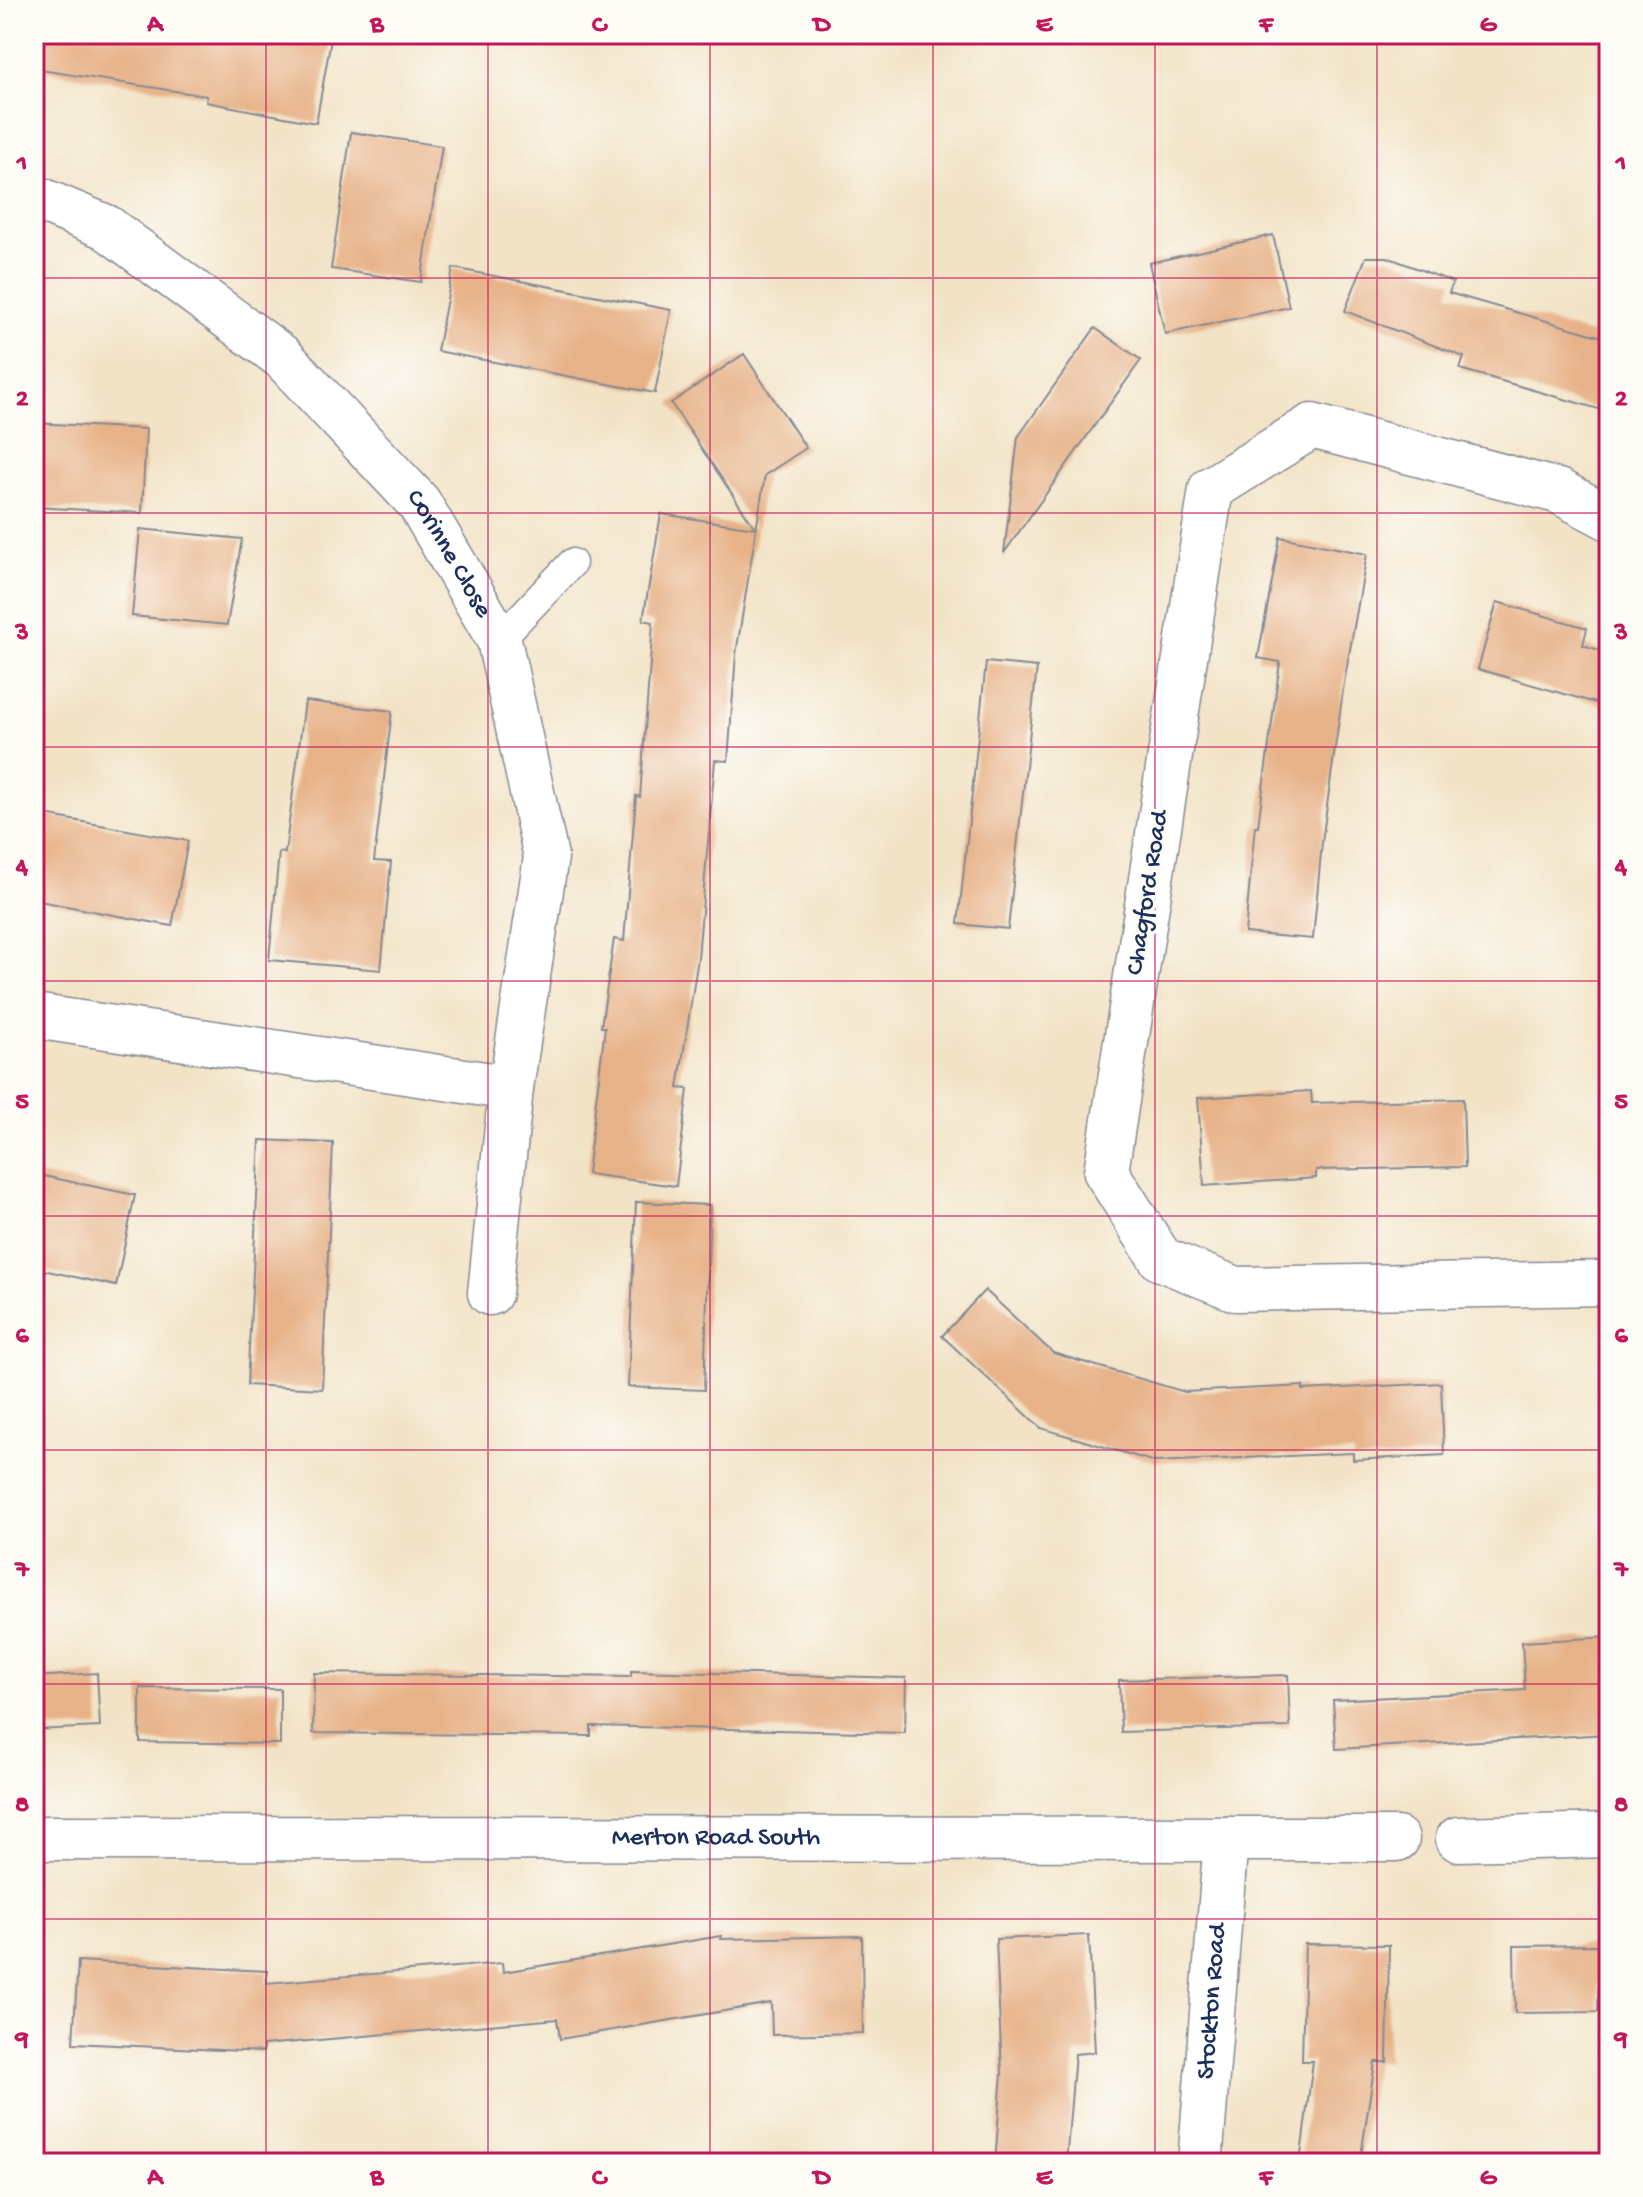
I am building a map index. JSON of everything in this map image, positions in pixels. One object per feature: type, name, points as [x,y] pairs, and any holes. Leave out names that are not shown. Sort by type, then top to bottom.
[{"type":"street","name":"Corinne Close","points":[[34,197],[106,227],[282,357],[419,503],[499,640],[546,857],[511,1088],[490,1293]]},
{"type":"street","name":"Chagford Road","points":[[1609,518],[1558,491],[1312,426],[1211,489],[1106,1172],[1161,1259],[1236,1289],[1609,1283]]},
{"type":"street","points":[[34,1016],[511,1088]]},
{"type":"street","points":[[1458,1839],[1609,1835]]},
{"type":"street","name":"Merton Road South","points":[[34,1838],[1397,1839]]},
{"type":"street","name":"Stockton Road","points":[[1200,2163],[1226,1839]]},
{"type":"lane","points":[[499,640],[572,563]]},
{"type":"building","points":[[34,34],[332,34],[316,123],[206,102],[207,96],[34,69]]},
{"type":"building","points":[[351,132],[442,146],[421,282],[331,269]]},
{"type":"building","points":[[1273,235],[1289,307],[1165,334],[1149,263]]},
{"type":"building","points":[[1366,257],[1387,257],[1453,282],[1449,293],[1609,339],[1609,412],[1460,369],[1464,357],[1345,311]]},
{"type":"building","points":[[453,268],[671,310],[655,393],[437,351]]},
{"type":"building","points":[[1095,328],[1141,360],[1004,553],[1018,437]]},
{"type":"building","points":[[744,354],[806,448],[765,475],[736,654],[728,761],[715,760],[698,958],[678,1088],[688,1089],[676,1186],[587,1174],[605,1027],[601,1027],[614,939],[624,941],[636,796],[640,797],[653,622],[643,620],[661,514],[755,528],[671,403]]},
{"type":"building","points":[[34,423],[146,429],[142,513],[34,507]]},
{"type":"building","points":[[140,529],[242,539],[227,625],[132,616]]},
{"type":"building","points":[[1280,537],[1367,554],[1344,683],[1322,842],[1313,939],[1245,933],[1255,826],[1258,826],[1280,662],[1258,658]]},
{"type":"building","points":[[1497,602],[1587,628],[1583,645],[1609,653],[1609,707],[1478,669]]},
{"type":"building","points":[[986,662],[1037,667],[1008,929],[958,924]]},
{"type":"building","points":[[305,701],[392,711],[374,861],[391,862],[381,970],[269,960],[279,852],[285,853]]},
{"type":"building","points":[[34,813],[188,841],[172,926],[34,900]]},
{"type":"building","points":[[1311,1091],[1312,1103],[1463,1099],[1465,1167],[1316,1170],[1316,1178],[1204,1186],[1198,1098]]},
{"type":"building","points":[[260,1140],[333,1143],[322,1389],[247,1385]]},
{"type":"building","points":[[34,1174],[135,1195],[116,1286],[34,1268]]},
{"type":"building","points":[[636,1202],[710,1205],[704,1390],[628,1387]]},
{"type":"building","points":[[985,1290],[1053,1353],[1185,1392],[1441,1383],[1444,1455],[1353,1460],[1353,1453],[1155,1462],[1041,1428],[942,1336]]},
{"type":"building","points":[[1609,1637],[1609,1734],[1336,1749],[1333,1700],[1525,1690],[1522,1642]]},
{"type":"building","points":[[631,1671],[906,1678],[905,1733],[591,1726],[591,1736],[313,1733],[314,1673],[631,1677]]},
{"type":"building","points":[[97,1673],[100,1727],[34,1730],[34,1677]]},
{"type":"building","points":[[1288,1675],[1290,1727],[1121,1732],[1119,1680]]},
{"type":"building","points":[[140,1688],[280,1689],[280,1744],[140,1742]]},
{"type":"building","points":[[1089,1935],[1095,2052],[1075,2054],[1066,2163],[995,2163],[1002,2073],[996,1939]]},
{"type":"building","points":[[721,1936],[721,1939],[862,1936],[863,2033],[772,2035],[771,2003],[560,2039],[557,2019],[263,2045],[263,2052],[73,2043],[78,1961],[267,1971],[267,1983],[502,1963],[503,1972]]},
{"type":"building","points":[[1305,1944],[1389,1945],[1387,2062],[1375,2062],[1360,2163],[1300,2163],[1313,2061],[1302,2061]]},
{"type":"building","points":[[1599,1945],[1598,2012],[1515,2013],[1514,1946]]}]
